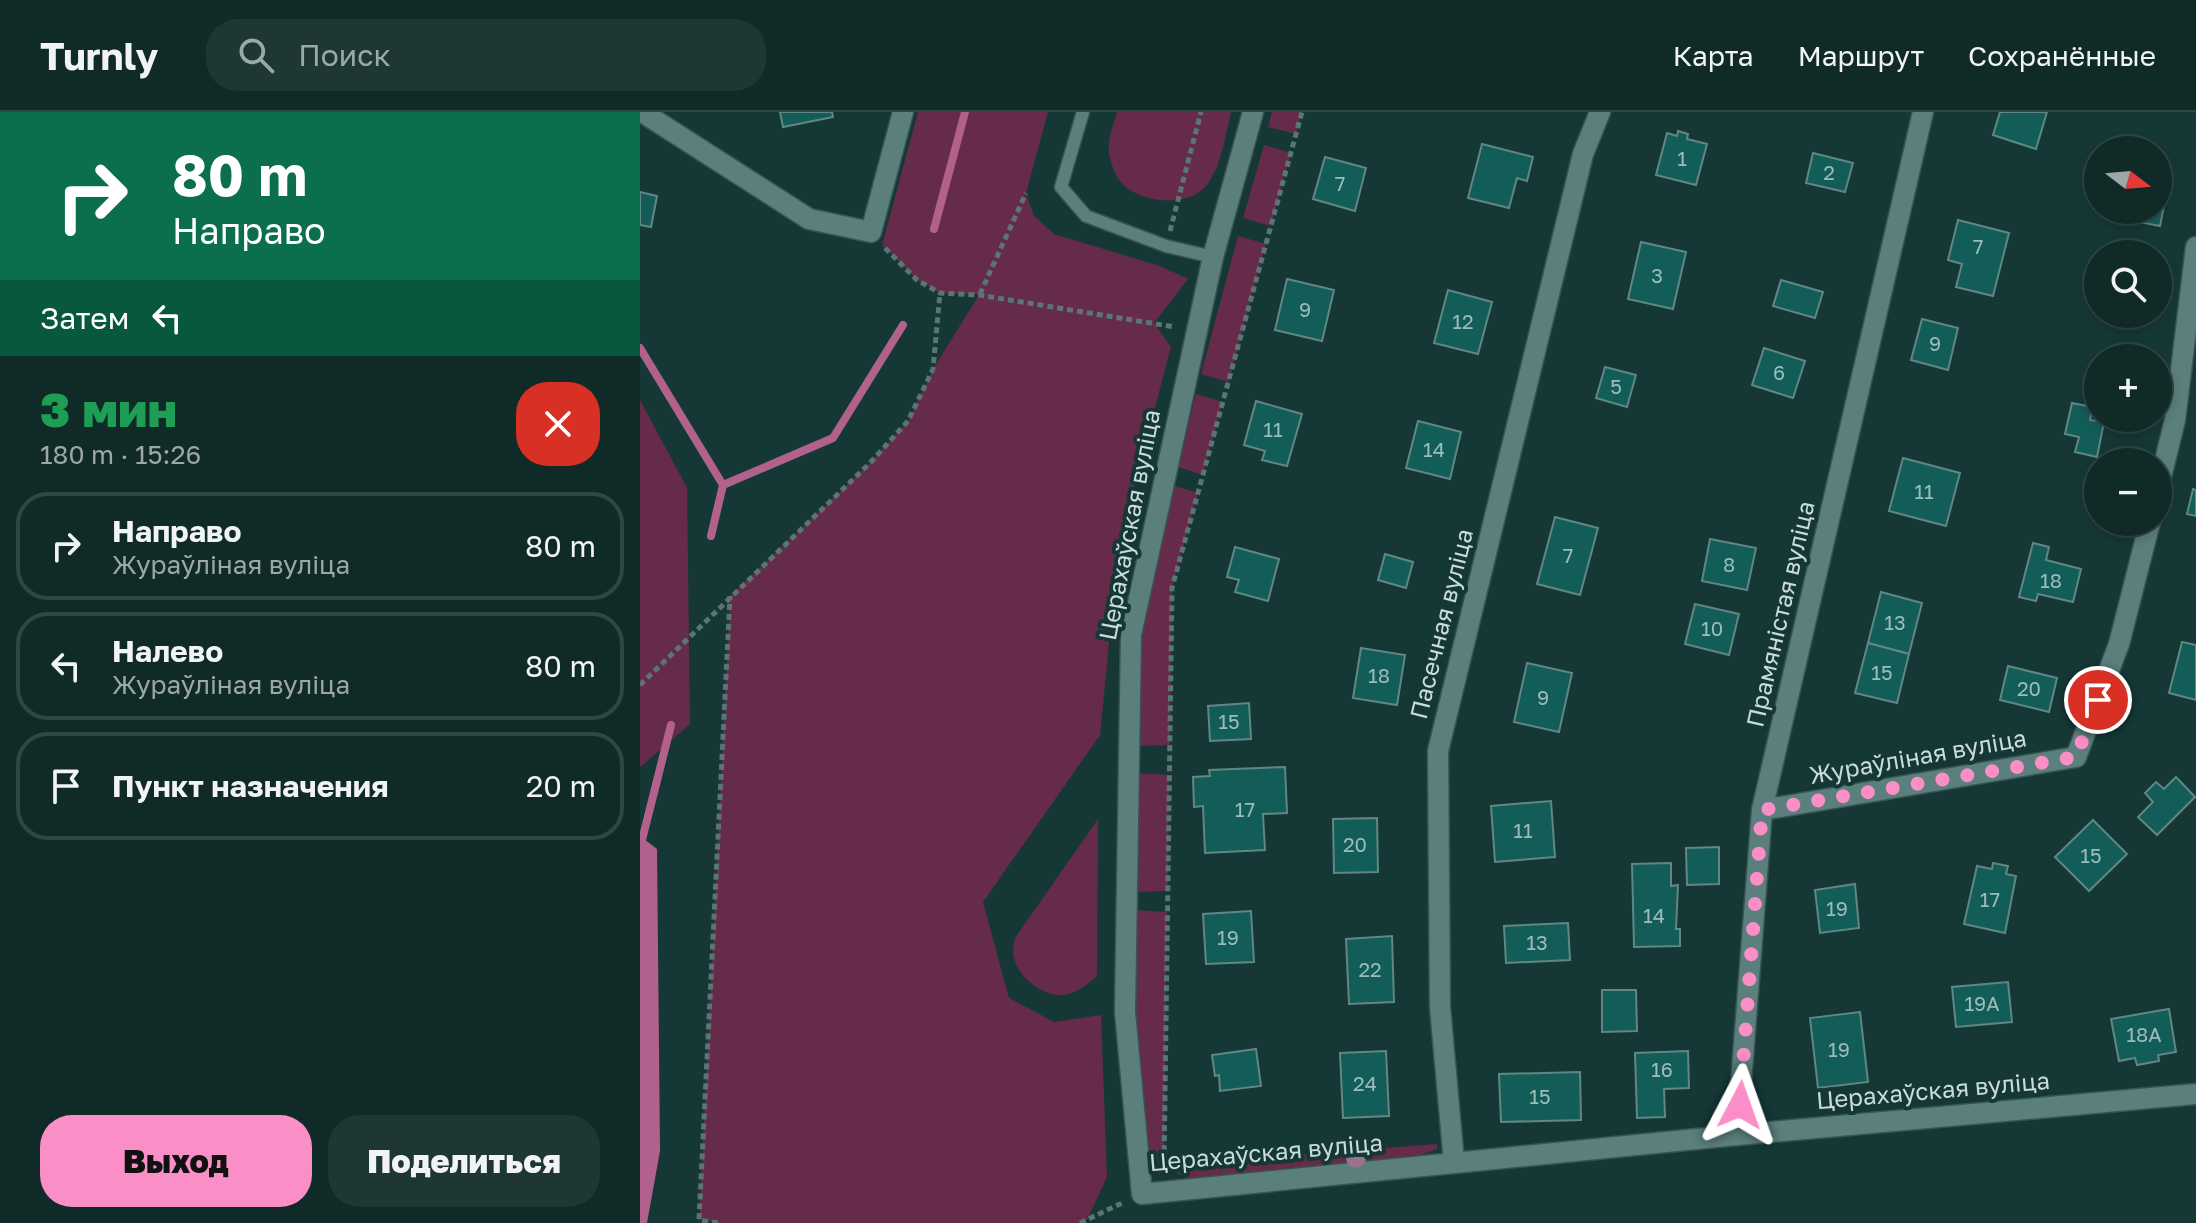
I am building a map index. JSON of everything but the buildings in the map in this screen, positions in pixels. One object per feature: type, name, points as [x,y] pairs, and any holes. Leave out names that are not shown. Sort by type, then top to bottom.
[{"type":"street","points":[[642,112],[809,219],[871,232],[903,112]]},
{"type":"street","name":"Церахаўская вуліца","points":[[1253,112],[1213,257],[1131,635],[1125,1012],[1142,1194],[1737,1135],[2196,1094]]},
{"type":"street","name":"Пасечная вуліца","points":[[1454,1162],[1440,1007],[1438,751],[1583,154],[1600,112]]},
{"type":"street","name":"Прамяністая вуліца","points":[[1737,1135],[1762,810],[1923,112]]},
{"type":"street","points":[[2168,448],[2175,420],[2196,247]]},
{"type":"street","name":"Жураўліная вуліца","points":[[1762,810],[2076,757],[2119,644],[2146,536]]},
{"type":"lane","points":[[1083,112],[1061,187],[1086,216],[1166,246],[1213,257]]},
{"type":"path","points":[[1166,246],[1201,112]]},
{"type":"path","points":[[1164,1165],[1172,588],[1302,112]]},
{"type":"path","points":[[979,295],[1026,193]]},
{"type":"path","points":[[871,232],[917,280],[940,293],[979,295],[1196,330]]},
{"type":"path","points":[[640,685],[870,463],[908,421],[933,369],[940,293]]},
{"type":"path","points":[[718,1223],[699,1220],[730,596]]},
{"type":"path","points":[[1080,1223],[1142,1194]]},
{"type":"shaded area","points":[[918,112],[1048,112],[1026,193],[1034,216],[1054,234],[1160,266],[1188,279],[1154,323],[1171,347],[1133,490],[1115,583],[1100,735],[983,902],[1009,998],[1054,1022],[1101,1015],[1107,1177],[1087,1220],[1080,1223],[718,1223],[699,1219],[730,596],[870,463],[908,421],[933,369],[979,295],[940,293],[917,280],[882,245]]},
{"type":"shaded area","points":[[1117,112],[1231,112],[1219,161],[1205,187],[1188,198],[1166,200],[1144,197],[1126,187],[1115,172],[1109,154]]},
{"type":"shaded area","points":[[1272,112],[1302,112],[1296,134],[1268,127]]},
{"type":"shaded area","points":[[1264,145],[1291,153],[1271,226],[1243,218]]},
{"type":"shaded area","points":[[1238,236],[1266,244],[1229,382],[1201,374]]},
{"type":"shaded area","points":[[1196,394],[1223,402],[1203,475],[1178,467]]},
{"type":"shaded area","points":[[640,400],[687,488],[690,724],[640,767]]},
{"type":"shaded area","points":[[1172,485],[1198,493],[1172,588],[1170,745],[1138,746],[1140,661],[1146,597]]},
{"type":"shaded area","points":[[1138,773],[1169,775],[1168,891],[1134,892]]},
{"type":"shaded area","points":[[1098,819],[1097,976],[1073,993],[1052,994],[1035,986],[1017,966],[1013,955],[1015,938]]},
{"type":"shaded area","points":[[640,836],[657,849],[660,1151],[647,1223],[640,1223]]},
{"type":"shaded area","points":[[1135,910],[1167,912],[1164,1165],[1437,1144],[1437,1149],[1415,1157],[1190,1179],[1151,1161],[1141,1141],[1134,1012]]},
{"type":"waterway","points":[[934,229],[965,112]]},
{"type":"waterway","points":[[723,485],[833,438],[903,325]]},
{"type":"waterway","points":[[640,348],[723,485],[711,536]]},
{"type":"waterway","points":[[640,848],[671,725]]},
{"type":"route","points":[[1740,1105],[1762,810],[2076,757],[2098,700]]}]
